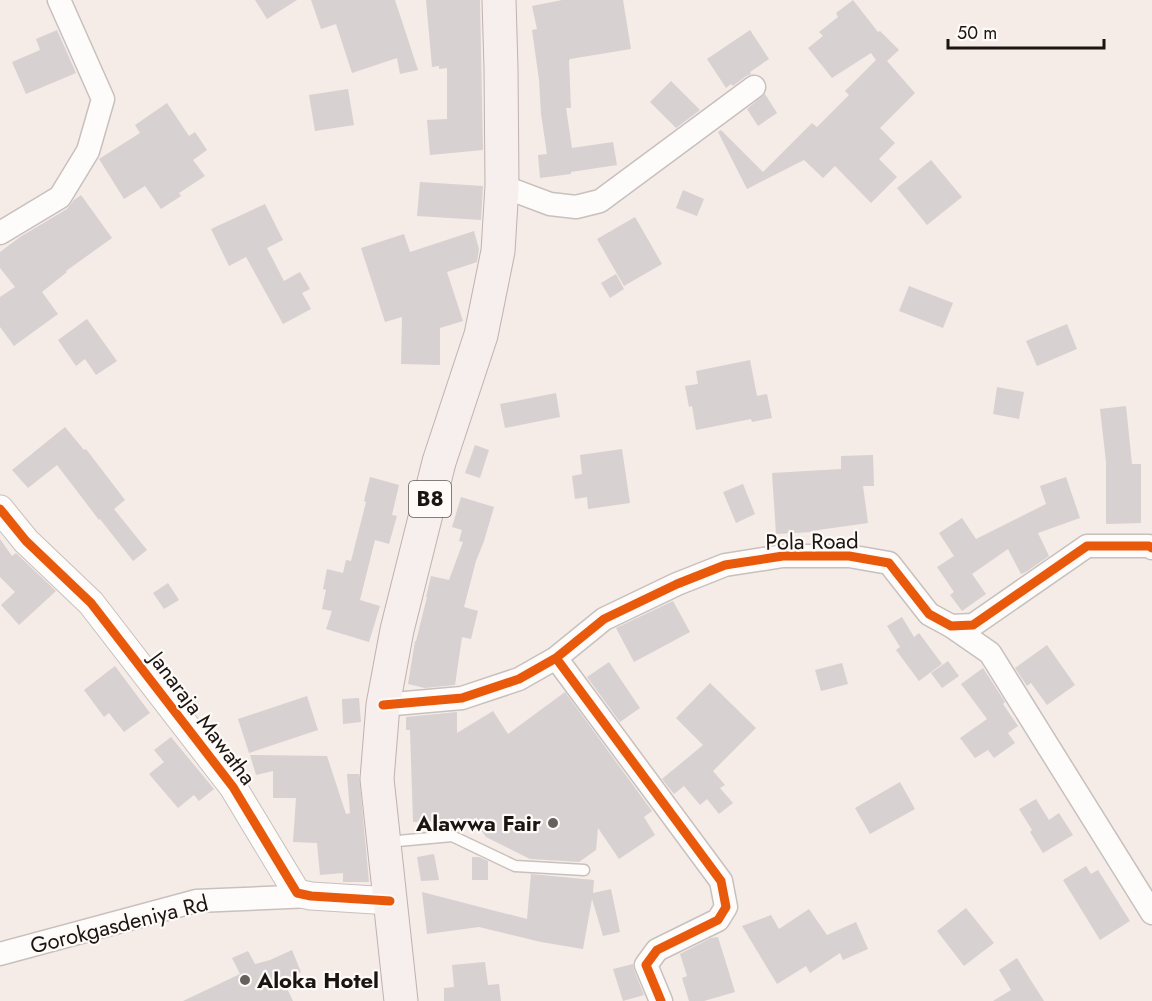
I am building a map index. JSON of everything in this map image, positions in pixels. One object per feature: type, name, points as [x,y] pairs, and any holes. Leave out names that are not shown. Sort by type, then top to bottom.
[{"type":"main road","name":"B8","points":[[401,1001],[377,779],[383,705],[397,630],[439,462],[481,335],[498,251],[502,186],[499,0]]},
{"type":"street","points":[[0,233],[60,197],[88,151],[103,99],[59,0]]},
{"type":"street","points":[[502,186],[550,204],[576,207],[600,201],[754,87]]},
{"type":"street","name":"Janaraja Mawatha","points":[[0,509],[26,541],[91,603],[232,787],[297,893],[311,896]]},
{"type":"street","points":[[951,626],[973,625],[1087,546],[1149,546],[1152,548]]},
{"type":"street","name":"Pola Road","points":[[383,705],[462,698],[519,679],[556,658],[604,619],[677,584],[725,565],[783,556],[849,556],[889,563],[929,614],[990,653],[1152,913]]},
{"type":"street","points":[[556,658],[721,881],[726,907],[718,920],[657,950],[646,965],[661,1001]]},
{"type":"street","points":[[311,896],[390,901]]},
{"type":"street","name":"Gorokgasdeniya Rd","points":[[0,954],[196,901],[311,896]]},
{"type":"lane","points":[[384,843],[452,836],[515,866],[584,870]]},
{"type":"building","points":[[255,0],[297,0],[267,19]]},
{"type":"building","points":[[311,0],[395,0],[418,70],[400,74],[397,58],[352,73],[336,24],[321,29]]},
{"type":"building","points":[[426,0],[480,0],[483,150],[430,155],[427,120],[447,119],[447,68],[432,67]]},
{"type":"building","points":[[562,0],[623,0],[631,49],[570,59],[571,108],[566,108],[572,148],[613,142],[617,165],[540,178],[538,155],[547,154],[532,30],[537,29],[532,6]]},
{"type":"building","points":[[853,0],[878,32],[880,31],[899,50],[887,61],[915,93],[880,128],[895,143],[879,159],[897,177],[871,203],[835,166],[823,178],[804,160],[747,189],[718,132],[721,130],[763,172],[812,123],[817,127],[849,95],[845,91],[876,60],[871,53],[832,78],[808,48],[823,36],[819,32],[838,17],[836,13]]},
{"type":"building","points":[[57,30],[76,73],[26,94],[12,62],[40,50],[36,39]]},
{"type":"building","points":[[750,30],[769,59],[750,72],[751,74],[726,88],[707,59]]},
{"type":"building","points":[[671,81],[700,110],[676,128],[650,102]]},
{"type":"building","points":[[348,89],[354,125],[315,131],[309,95]]},
{"type":"building","points":[[765,94],[777,113],[758,126],[747,109]]},
{"type":"building","points":[[167,103],[189,136],[195,132],[207,150],[193,160],[205,176],[179,193],[181,196],[161,209],[145,186],[124,199],[99,159],[140,133],[135,125]]},
{"type":"building","points":[[931,160],[962,197],[927,225],[897,188]]},
{"type":"building","points":[[420,182],[483,186],[481,220],[417,216]]},
{"type":"building","points":[[683,190],[704,199],[697,216],[676,208]]},
{"type":"building","points":[[81,195],[112,238],[66,271],[42,292],[58,314],[14,346],[0,327],[0,297],[15,287],[0,268],[0,252],[20,237],[67,209]]},
{"type":"building","points":[[265,204],[283,240],[267,248],[284,281],[300,272],[310,289],[302,293],[311,309],[283,324],[246,257],[229,266],[211,229]]},
{"type":"building","points":[[635,217],[662,264],[624,286],[597,239]]},
{"type":"building","points":[[474,231],[479,249],[477,262],[447,272],[463,321],[440,328],[440,365],[401,364],[402,317],[385,322],[361,248],[404,234],[410,252]]},
{"type":"building","points":[[616,274],[624,289],[610,298],[601,283]]},
{"type":"building","points":[[909,286],[953,303],[943,328],[899,311]]},
{"type":"building","points":[[87,319],[117,361],[96,375],[85,359],[76,366],[58,340]]},
{"type":"building","points":[[1067,324],[1077,349],[1037,366],[1026,341]]},
{"type":"building","points":[[750,360],[757,396],[767,394],[772,418],[752,422],[751,419],[696,430],[692,406],[689,407],[685,386],[698,384],[696,371]]},
{"type":"building","points":[[997,387],[1024,392],[1019,419],[993,414]]},
{"type":"building","points":[[556,393],[560,417],[505,428],[500,404]]},
{"type":"building","points":[[1126,406],[1132,464],[1141,464],[1141,523],[1106,524],[1106,462],[1100,409]]},
{"type":"building","points":[[65,427],[84,450],[86,449],[125,500],[114,509],[147,550],[133,561],[57,465],[28,488],[12,470]]},
{"type":"building","points":[[475,445],[489,450],[480,478],[465,473]]},
{"type":"building","points":[[622,449],[630,503],[588,509],[587,497],[575,499],[572,476],[582,474],[580,455]]},
{"type":"building","points":[[873,455],[874,486],[863,486],[868,523],[811,532],[776,534],[772,473],[841,469],[841,456]]},
{"type":"building","points":[[370,477],[399,485],[392,515],[397,516],[389,544],[375,540],[360,600],[380,606],[369,642],[326,629],[332,611],[322,609],[327,569],[343,573],[346,560],[351,561]]},
{"type":"building","points":[[1066,477],[1080,518],[1038,533],[1049,556],[1026,572],[1021,574],[1008,549],[972,574],[986,594],[962,611],[950,595],[954,592],[937,567],[954,556],[939,533],[962,518],[976,539],[1046,504],[1040,486]]},
{"type":"building","points":[[743,484],[755,514],[736,523],[723,492]]},
{"type":"building","points":[[461,497],[494,507],[464,607],[478,611],[471,639],[462,637],[455,685],[425,688],[408,684],[415,641],[431,576],[449,580],[463,542],[459,541],[462,530],[452,527]]},
{"type":"building","points":[[0,539],[12,556],[16,553],[56,591],[19,625],[1,605],[15,592],[0,577]]},
{"type":"building","points":[[168,583],[179,600],[164,609],[153,593]]},
{"type":"building","points":[[673,601],[690,632],[634,662],[616,628]]},
{"type":"building","points":[[902,617],[914,637],[919,633],[942,664],[919,681],[896,650],[900,647],[887,626]]},
{"type":"building","points":[[1047,645],[1075,685],[1047,705],[1031,683],[1027,686],[1015,668]]},
{"type":"building","points":[[948,661],[959,676],[942,688],[931,673]]},
{"type":"building","points":[[609,662],[640,708],[620,722],[587,677]]},
{"type":"building","points":[[842,663],[848,684],[821,691],[815,670]]},
{"type":"building","points":[[115,666],[150,713],[124,732],[109,713],[104,717],[84,690]]},
{"type":"building","points":[[983,668],[1018,726],[1008,733],[1015,743],[994,758],[988,750],[975,758],[960,738],[987,719],[961,684]]},
{"type":"building","points":[[710,683],[756,728],[713,771],[725,785],[720,788],[733,803],[719,814],[707,799],[700,805],[684,786],[674,794],[662,779],[703,745],[676,718]]},
{"type":"building","points":[[565,692],[652,811],[644,817],[655,835],[619,859],[598,828],[596,850],[579,862],[530,859],[486,837],[473,819],[413,822],[410,730],[406,730],[406,717],[457,712],[457,733],[493,711],[508,734]]},
{"type":"building","points":[[307,696],[318,730],[249,753],[238,719]]},
{"type":"building","points":[[359,698],[361,722],[343,724],[342,699]]},
{"type":"building","points":[[171,737],[214,789],[199,801],[194,795],[178,808],[149,774],[164,762],[154,750]]},
{"type":"building","points":[[250,755],[327,756],[346,814],[350,813],[347,774],[359,774],[369,882],[343,882],[343,873],[320,875],[317,843],[293,842],[296,798],[273,798],[273,771],[256,775]]},
{"type":"building","points":[[900,782],[915,809],[870,834],[855,808]]},
{"type":"building","points":[[1036,799],[1049,820],[1059,813],[1073,835],[1043,853],[1019,809]]},
{"type":"building","points":[[434,854],[439,880],[421,881],[417,857]]},
{"type":"building","points":[[472,857],[488,861],[488,880],[472,880]]},
{"type":"building","points":[[1086,866],[1091,874],[1098,870],[1130,921],[1100,940],[1063,880]]},
{"type":"building","points":[[531,874],[594,880],[593,893],[611,889],[620,932],[603,936],[592,899],[583,949],[541,942],[479,927],[427,934],[422,892],[527,919]]},
{"type":"building","points":[[966,908],[994,943],[964,966],[937,931]]},
{"type":"building","points":[[809,909],[827,935],[856,922],[868,949],[843,960],[840,953],[810,973],[806,966],[777,984],[742,926],[771,915],[779,929]]},
{"type":"building","points":[[718,937],[735,992],[704,1001],[689,1001],[682,978],[687,976],[680,954],[711,938]]},
{"type":"building","name":"Aloka Hotel","points":[[292,950],[301,972],[283,980],[293,1001],[183,1001],[240,974],[232,958],[248,951],[255,964]]},
{"type":"building","points":[[1017,958],[1044,1001],[993,1001],[1011,990],[999,970]]},
{"type":"building","points":[[485,962],[488,985],[499,984],[501,1001],[444,1001],[444,988],[454,987],[452,965]]},
{"type":"building","points":[[633,964],[644,995],[623,1001],[613,969]]},
{"type":"cycle path","points":[[0,509],[26,541],[91,603],[233,787],[297,893],[390,901]]},
{"type":"cycle path","points":[[383,705],[462,698],[519,679],[556,658],[604,619],[677,584],[725,565],[783,556],[849,556],[889,563],[929,614],[951,626],[973,625],[1087,546],[1149,546],[1152,548]]},
{"type":"cycle path","points":[[556,658],[721,881],[726,907],[718,920],[657,950],[646,965],[661,1001]]},
{"type":"place","name":"Alawwa Fair","points":[[553,823]]},
{"type":"place","name":"Aloka Hotel","points":[[245,980]]}]
